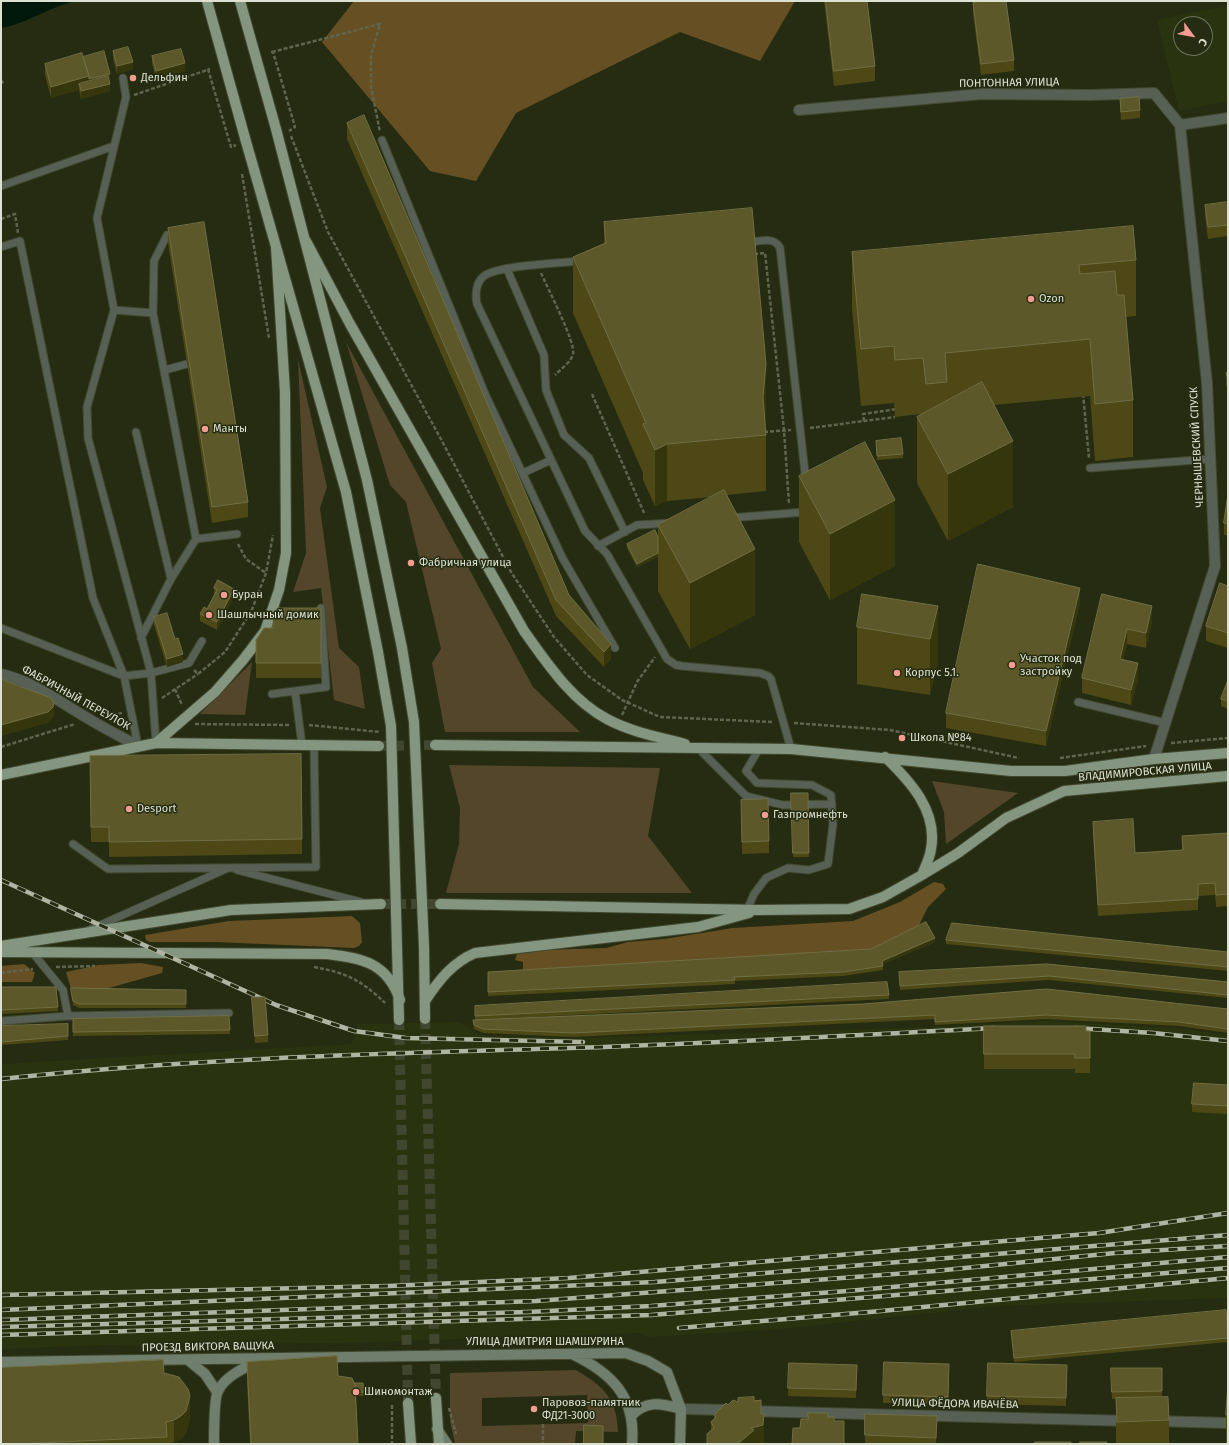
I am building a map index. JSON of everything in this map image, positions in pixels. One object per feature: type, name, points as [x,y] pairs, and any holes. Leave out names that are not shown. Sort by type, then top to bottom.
[{"type":"main road","points":[[207,1],[240,139],[276,247],[346,492],[378,652],[391,726],[397,948],[400,1000],[399,1020]]},
{"type":"main road","points":[[240,1],[306,241],[367,480],[402,648],[414,722],[424,947],[425,1019]]},
{"type":"main road","points":[[306,241],[350,324],[520,624],[552,670],[587,706],[607,719],[631,729],[698,748]]},
{"type":"main road","points":[[156,743],[215,692],[243,660],[265,631],[279,590],[286,546],[285,392],[276,247]]},
{"type":"main road","points":[[1,775],[156,743],[379,746]]},
{"type":"main road","points":[[435,745],[698,748]]},
{"type":"main road","name":"ВЛАДИМИРОВСКАЯ УЛИЦА","points":[[698,748],[791,750],[885,757],[1011,771],[1065,771],[1154,759],[1228,753]]},
{"type":"main road","points":[[885,757],[920,794],[931,822],[931,848],[922,875]]},
{"type":"main road","name":"ВЛАДИМИРОВСКАЯ УЛИЦА","points":[[759,910],[849,909],[883,897],[958,854],[1006,818],[1064,791],[1228,776]]},
{"type":"main road","points":[[1,946],[231,910],[381,904]]},
{"type":"main road","points":[[440,904],[759,910]]},
{"type":"main road","points":[[425,1001],[438,982],[455,964],[476,953],[698,927],[759,910]]},
{"type":"main road","points":[[1,952],[327,954],[356,957],[367,962],[385,975],[392,983],[400,1000]]},
{"type":"main road","points":[[436,1398],[439,1444]]},
{"type":"main road","points":[[408,1403],[411,1439]]},
{"type":"street","name":"ПОНТОННАЯ УЛИЦА","points":[[799,110],[982,94],[1091,95],[1154,93],[1180,125]]},
{"type":"street","points":[[1180,125],[1228,118]]},
{"type":"street","name":"ЧЕРНЫШЕВСКИЙ СПУСК","points":[[1154,759],[1160,744],[1215,566],[1206,383],[1180,125]]},
{"type":"street","name":"ФАБРИЧНЫЙ ПЕРЕУЛОК","points":[[1,674],[14,676],[138,746]]},
{"type":"street","points":[[569,1353],[593,1364],[615,1383],[623,1396],[631,1416],[632,1444]]},
{"type":"street","name":"УЛИЦА ДМИТРИЯ ШАМШУРИНА","points":[[416,1356],[626,1353],[648,1361],[667,1372],[681,1409],[680,1444]]},
{"type":"street","name":"ПРОЕЗД ВИКТОРА ВАЩУКА","points":[[1,1362],[416,1356]]},
{"type":"street","points":[[214,1444],[217,1392],[237,1371],[263,1358]]},
{"type":"street","points":[[188,1360],[205,1374],[217,1392]]},
{"type":"street","points":[[631,1416],[639,1407],[661,1403],[681,1409]]},
{"type":"street","name":"УЛИЦА ФЁДОРА ИВАЧЁВА","points":[[681,1409],[1228,1423]]},
{"type":"street","points":[[437,1429],[447,1444]]},
{"type":"street","points":[[407,1444],[411,1439]]},
{"type":"lane","points":[[123,78],[126,97],[97,218],[114,310],[87,407],[88,438],[151,673],[156,743]]},
{"type":"lane","points":[[382,140],[485,394],[563,559],[615,648]]},
{"type":"lane","points":[[1,186],[114,146]]},
{"type":"lane","points":[[141,638],[171,579],[196,538],[153,313],[154,261],[167,235]]},
{"type":"lane","points":[[741,243],[771,240],[778,244],[780,248],[807,492]]},
{"type":"lane","points":[[1,247],[20,241],[93,598],[124,676],[138,746]]},
{"type":"lane","points":[[593,260],[507,269],[489,273],[483,277],[476,290],[477,304],[585,531],[607,554],[667,659],[676,665],[760,673],[768,676],[771,680],[791,750]]},
{"type":"lane","points":[[507,269],[544,355],[546,392],[565,438],[590,458],[625,532]]},
{"type":"lane","points":[[114,310],[153,313]]},
{"type":"lane","points":[[165,370],[187,364]]},
{"type":"lane","points":[[136,432],[171,579]]},
{"type":"lane","points":[[1090,468],[1210,458]]},
{"type":"lane","points":[[523,473],[551,460]]},
{"type":"lane","points":[[720,519],[805,512],[808,507],[808,499]]},
{"type":"lane","points":[[598,546],[638,525],[680,522]]},
{"type":"lane","points":[[196,538],[237,534]]},
{"type":"lane","points":[[272,694],[326,687],[321,608]]},
{"type":"lane","points":[[1,628],[124,676],[151,673],[189,663],[202,641]]},
{"type":"lane","points":[[295,691],[302,745]]},
{"type":"lane","points":[[1078,702],[1166,723]]},
{"type":"lane","points":[[73,844],[108,868],[316,867],[314,745]]},
{"type":"lane","points":[[698,748],[746,796],[783,805],[832,804]]},
{"type":"lane","points":[[747,910],[754,894],[766,878],[788,868],[809,870],[828,864],[833,824],[831,795],[812,785],[757,783],[746,771],[759,749]]},
{"type":"lane","points":[[81,934],[228,868],[369,904]]},
{"type":"lane","points":[[32,952],[64,990],[68,1016]]},
{"type":"lane","points":[[1,1021],[68,1016],[229,1013]]},
{"type":"path","points":[[382,140],[371,87],[371,54],[380,24],[271,52],[273,52],[295,128],[289,130],[328,232],[443,443],[511,572],[554,637],[587,675],[626,702],[660,717],[783,722],[890,730],[1020,758]]},
{"type":"path","points":[[126,97],[209,69],[231,147]]},
{"type":"path","points":[[1,80],[4,85]]},
{"type":"path","points":[[238,152],[240,139]]},
{"type":"path","points":[[242,172],[269,341]]},
{"type":"path","points":[[1,219],[15,214],[20,241]]},
{"type":"path","points":[[749,254],[765,252],[784,430],[789,504],[781,505]]},
{"type":"path","points":[[538,266],[569,336],[574,352],[572,358],[545,385]]},
{"type":"path","points":[[1076,392],[1083,391],[1090,468]]},
{"type":"path","points":[[592,394],[649,524]]},
{"type":"path","points":[[864,421],[863,414],[901,409]]},
{"type":"path","points":[[758,433],[895,417]]},
{"type":"path","points":[[189,663],[198,674],[225,652],[251,612],[266,573],[275,528]]},
{"type":"path","points":[[237,543],[246,559],[266,573]]},
{"type":"path","points":[[626,702],[637,682],[661,648]]},
{"type":"path","points":[[1058,758],[1160,744],[1228,738]]},
{"type":"path","points":[[1,973],[45,968],[99,966]]},
{"type":"path","points":[[311,966],[336,971],[366,985],[385,1003]]},
{"type":"path","points":[[448,1402],[456,1437]]},
{"type":"path","points":[[392,1405],[392,1444]]},
{"type":"path","points":[[543,1424],[544,1444]]},
{"type":"shaded area","points":[[1,1],[75,1],[56,7],[19,23],[1,28]]},
{"type":"shaded area","points":[[354,1],[795,1],[760,61],[680,32],[516,113],[476,181],[430,171],[322,42]]},
{"type":"shaded area","points":[[1228,5],[1228,101],[1179,111],[1157,20],[1173,17],[1173,56],[1213,56],[1213,16],[1176,16]]},
{"type":"shaded area","points":[[346,342],[533,687],[580,732],[445,732],[432,663],[441,649],[406,502],[390,485]]},
{"type":"shaded area","points":[[298,359],[327,487],[320,508],[339,648],[359,667],[365,709],[334,700],[321,588],[293,592],[306,553]]},
{"type":"shaded area","points":[[252,662],[245,715],[200,714]]},
{"type":"shaded area","points":[[449,765],[660,768],[648,836],[692,893],[446,893],[459,844],[460,808]]},
{"type":"shaded area","points":[[932,781],[1018,793],[946,844],[944,812]]},
{"type":"shaded area","points":[[934,882],[943,884],[946,889],[928,907],[916,931],[871,952],[523,974],[523,962],[515,960],[517,954],[541,950],[606,948],[628,942],[664,939],[733,928],[853,921],[900,902]]},
{"type":"shaded area","points":[[352,916],[360,923],[362,942],[359,946],[354,948],[216,942],[150,942],[146,940],[145,935],[229,921]]},
{"type":"shaded area","points":[[141,963],[163,967],[162,973],[102,990],[71,989],[66,972],[99,965]]},
{"type":"shaded area","points":[[24,964],[35,973],[32,982],[1,982],[1,966]]},
{"type":"shaded area","points":[[1046,1021],[1179,1028],[1228,1035],[1228,1298],[997,1306],[770,1330],[647,1337],[640,1333],[345,1343],[108,1345],[1,1349],[1,1064],[352,1044],[357,1024],[459,1022],[482,1035],[574,1038],[936,1027]]},
{"type":"shaded area","points":[[576,1370],[601,1388],[612,1402],[617,1420],[618,1432],[576,1431],[575,1444],[455,1444],[450,1421],[450,1373]],"holes":[[[587,1395],[588,1423],[482,1426],[482,1398]]]},
{"type":"building","points":[[826,1],[867,1],[875,66],[834,71]]},
{"type":"building","points":[[986,1],[1006,1],[1014,60],[981,64],[973,3]]},
{"type":"building","points":[[128,47],[133,62],[117,66],[113,51]]},
{"type":"building","points":[[181,49],[185,63],[156,71],[152,56]]},
{"type":"building","points":[[104,51],[110,74],[89,79],[83,57]]},
{"type":"building","points":[[82,53],[89,76],[51,87],[45,64]]},
{"type":"building","points":[[108,76],[110,84],[81,91],[79,84]]},
{"type":"building","points":[[1139,97],[1140,110],[1121,112],[1120,99]]},
{"type":"building","points":[[364,115],[569,595],[611,644],[604,652],[556,600],[347,123]]},
{"type":"building","points":[[1228,202],[1228,225],[1208,227],[1205,205]]},
{"type":"building","points":[[752,208],[766,364],[763,397],[766,435],[667,444],[655,450],[643,424],[646,423],[573,257],[606,243],[604,222]]},
{"type":"building","points":[[204,222],[248,502],[212,507],[168,228]]},
{"type":"building","points":[[1133,226],[1136,260],[1079,265],[1080,274],[1115,271],[1117,295],[1124,295],[1133,400],[1095,404],[1090,339],[945,353],[947,382],[926,384],[923,358],[895,360],[894,346],[861,349],[852,252]]},
{"type":"building","points":[[982,382],[1013,441],[948,474],[917,417]]},
{"type":"building","points":[[901,438],[903,454],[877,456],[876,441]]},
{"type":"building","points":[[865,442],[895,500],[830,534],[799,476]]},
{"type":"building","points":[[724,490],[755,549],[690,583],[658,525]]},
{"type":"building","points":[[1228,494],[1228,524],[1224,523]]},
{"type":"building","points":[[655,530],[658,537],[658,553],[637,564],[627,544]]},
{"type":"building","name":"Участок под застройку","points":[[978,564],[1080,588],[1046,731],[946,713]]},
{"type":"building","points":[[218,580],[234,589],[217,622],[200,614],[204,607],[207,609],[217,590],[214,588]]},
{"type":"building","points":[[1220,583],[1228,586],[1228,633],[1206,626]]},
{"type":"building","points":[[862,594],[938,606],[930,639],[857,627]]},
{"type":"building","points":[[1102,594],[1152,606],[1146,633],[1127,629],[1120,659],[1138,663],[1131,690],[1082,678]]},
{"type":"building","points":[[278,608],[321,608],[321,663],[256,663],[256,640],[264,628],[273,628],[273,614]]},
{"type":"building","points":[[167,613],[175,639],[178,638],[183,654],[167,659],[154,617]]},
{"type":"building","points":[[1,679],[51,698],[54,703],[53,707],[48,712],[1,725]]},
{"type":"building","points":[[1228,680],[1228,701],[1221,699]]},
{"type":"building","points":[[301,754],[302,839],[109,842],[109,827],[91,827],[90,756]]},
{"type":"building","points":[[791,793],[808,793],[809,853],[793,853]]},
{"type":"building","points":[[768,799],[769,841],[742,842],[741,800]]},
{"type":"building","points":[[1133,819],[1135,853],[1183,850],[1182,836],[1228,833],[1228,894],[1216,895],[1215,883],[1198,884],[1198,899],[1098,905],[1093,822]]},
{"type":"building","points":[[926,922],[935,938],[882,961],[883,966],[843,972],[734,977],[735,980],[488,992],[488,972],[871,949]]},
{"type":"building","points":[[952,923],[1228,952],[1228,967],[946,940]]},
{"type":"building","points":[[1047,964],[1228,982],[1228,995],[1049,976],[900,986],[899,972]]},
{"type":"building","points":[[887,982],[889,995],[475,1016],[475,1006]]},
{"type":"building","points":[[1,987],[56,987],[58,1007],[1,1010]]},
{"type":"building","points":[[71,988],[186,990],[186,1004],[79,1004],[73,1001]]},
{"type":"building","points":[[1047,989],[1228,1009],[1228,1029],[1179,1022],[1046,1015],[935,1022],[935,1015],[573,1033],[483,1029],[474,1025],[473,1020],[863,1004]]},
{"type":"building","points":[[252,997],[265,997],[268,1035],[255,1036]]},
{"type":"building","points":[[229,1016],[230,1030],[73,1032],[73,1019]]},
{"type":"building","points":[[68,1024],[68,1036],[1,1042],[1,1026]]},
{"type":"building","points":[[984,1026],[1086,1026],[1086,1031],[1090,1031],[1090,1058],[1075,1058],[1075,1054],[984,1054]]},
{"type":"building","points":[[1194,1083],[1228,1085],[1228,1106],[1192,1104]]},
{"type":"building","points":[[1226,1310],[1228,1338],[1014,1358],[1011,1331]]},
{"type":"building","points":[[337,1356],[338,1376],[352,1378],[355,1385],[358,1444],[251,1444],[247,1362]]},
{"type":"building","points":[[163,1360],[164,1373],[179,1377],[188,1389],[190,1396],[186,1411],[174,1420],[166,1422],[167,1437],[1,1444],[1,1368]]},
{"type":"building","points":[[884,1362],[949,1364],[948,1397],[883,1395]]},
{"type":"building","points":[[789,1363],[857,1365],[856,1390],[788,1388]]},
{"type":"building","points":[[988,1363],[1067,1365],[1066,1398],[987,1396]]},
{"type":"building","points":[[1111,1368],[1162,1368],[1162,1391],[1112,1392]]},
{"type":"building","points":[[354,1383],[363,1383],[364,1392],[356,1393]]},
{"type":"building","points":[[1228,1385],[1228,1415],[1226,1415]]},
{"type":"building","points":[[754,1397],[754,1401],[761,1400],[761,1414],[764,1414],[763,1425],[751,1428],[754,1430],[740,1442],[738,1441],[738,1444],[707,1444],[707,1434],[714,1428],[711,1422],[716,1417],[714,1415],[726,1403],[728,1405],[733,1400],[738,1402],[738,1398]]},
{"type":"building","points":[[1168,1397],[1169,1420],[1117,1422],[1116,1398]]},
{"type":"building","points":[[808,1413],[828,1413],[828,1417],[834,1417],[834,1421],[844,1421],[844,1444],[792,1444],[793,1428],[800,1428],[801,1419],[808,1419]]},
{"type":"building","points":[[865,1414],[937,1416],[936,1438],[865,1435]]},
{"type":"building","points":[[584,1425],[603,1426],[603,1444],[584,1444]]},
{"type":"building","points":[[1035,1442],[1071,1442],[1071,1444],[1035,1444]]},
{"type":"building","points":[[1080,1442],[1107,1442],[1107,1444],[1080,1444]]},
{"type":"tunnel","points":[[379,746],[435,745]]},
{"type":"tunnel","points":[[381,904],[440,904]]},
{"type":"tunnel","points":[[425,1019],[436,1398]]},
{"type":"tunnel","points":[[399,1020],[408,1403]]},
{"type":"railway","points":[[1,880],[276,1005],[354,1031],[406,1038],[583,1042]]},
{"type":"railway","points":[[1,1079],[152,1066],[302,1057],[653,1045],[994,1028]]},
{"type":"railway","points":[[1075,1028],[1153,1033],[1228,1041]]},
{"type":"railway","points":[[1,1295],[389,1286],[569,1278],[1099,1233],[1228,1213]]},
{"type":"railway","points":[[1,1310],[655,1282],[1228,1235]]},
{"type":"railway","points":[[1,1320],[536,1301],[935,1271],[1115,1253],[1228,1246]]},
{"type":"railway","points":[[1,1327],[527,1312],[651,1306],[847,1291],[1228,1257]]},
{"type":"railway","points":[[1,1335],[651,1315],[1228,1268]]},
{"type":"railway","points":[[679,1328],[881,1311],[1228,1278]]},
{"type":"place","name":"Дельфин","points":[[133,78]]},
{"type":"place","name":"Ozon","points":[[1031,299]]},
{"type":"place","name":"Манты","points":[[205,429]]},
{"type":"place","name":"Фабричная улица","points":[[411,563]]},
{"type":"place","name":"Буран","points":[[224,595]]},
{"type":"place","name":"Шашлычный домик","points":[[209,615]]},
{"type":"place","name":"Участок под застройку","points":[[1012,665]]},
{"type":"place","name":"Корпус 5.1.","points":[[897,673]]},
{"type":"place","name":"Школа №84","points":[[902,738]]},
{"type":"place","name":"Desport","points":[[129,809]]},
{"type":"place","name":"Газпромнефть","points":[[765,815]]},
{"type":"place","name":"Шиномонтаж","points":[[356,1392]]},
{"type":"place","name":"Паровоз-памятник ФД21-3000","points":[[534,1409]]}]
